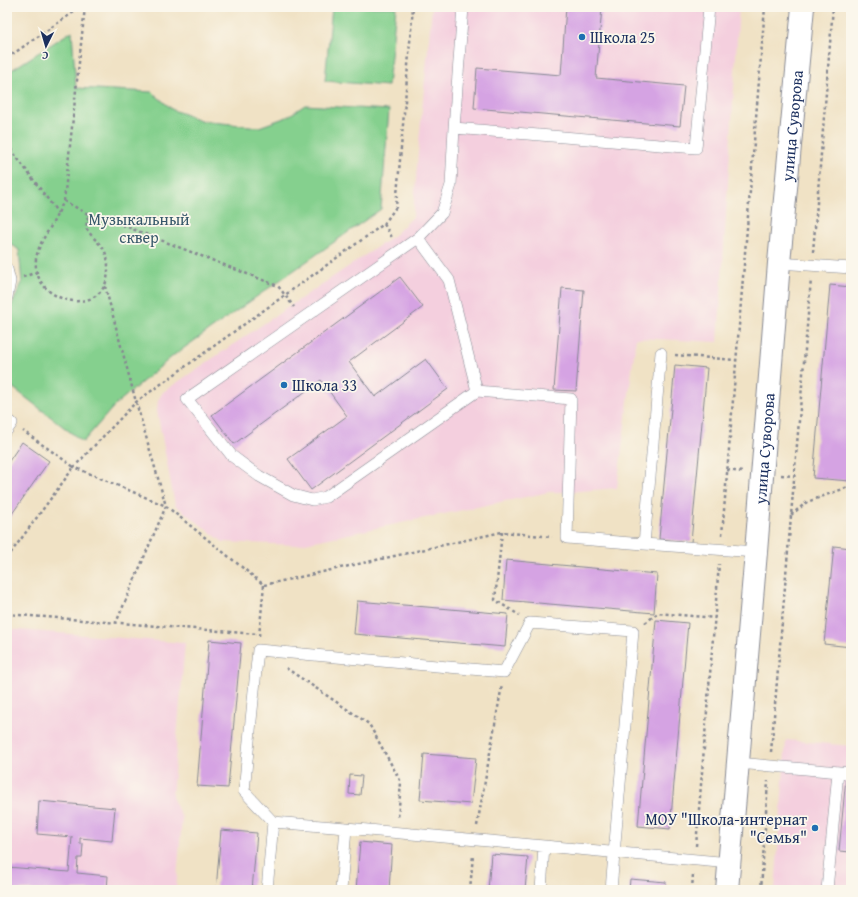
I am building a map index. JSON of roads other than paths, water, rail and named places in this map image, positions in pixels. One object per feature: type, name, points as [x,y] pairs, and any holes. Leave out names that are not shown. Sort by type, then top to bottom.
[{"type":"main road","name":"улица Суворова","points":[[727,890],[779,263],[803,7]]},
{"type":"lane","points":[[463,7],[451,185],[442,213],[418,238],[187,399],[232,456],[259,476],[293,495],[312,500],[326,497],[477,391],[571,399],[567,538],[756,552]]},
{"type":"lane","points":[[454,128],[696,148],[709,7]]},
{"type":"lane","points":[[418,238],[449,280],[477,391]]},
{"type":"lane","points":[[779,263],[851,268]]},
{"type":"lane","points":[[7,269],[10,282],[7,297]]},
{"type":"lane","points":[[644,544],[660,353]]},
{"type":"lane","points":[[611,890],[614,852],[633,631],[530,623],[504,672],[258,650],[244,791],[273,822],[614,852],[730,863]]},
{"type":"lane","points":[[738,763],[851,773]]},
{"type":"lane","points":[[827,890],[838,772]]},
{"type":"lane","points":[[267,890],[273,822]]},
{"type":"lane","points":[[341,890],[346,828]]},
{"type":"lane","points":[[540,890],[544,846]]},
{"type":"place","name":"Школа 25","points":[[582,37]]},
{"type":"place","name":"Школа 33","points":[[284,385]]},
{"type":"place","name":"МОУ \"Школа-интернат \"Семья\"","points":[[815,828]]},
{"type":"park label","name":"Музыкальный сквер","points":[[139,228]]}]
